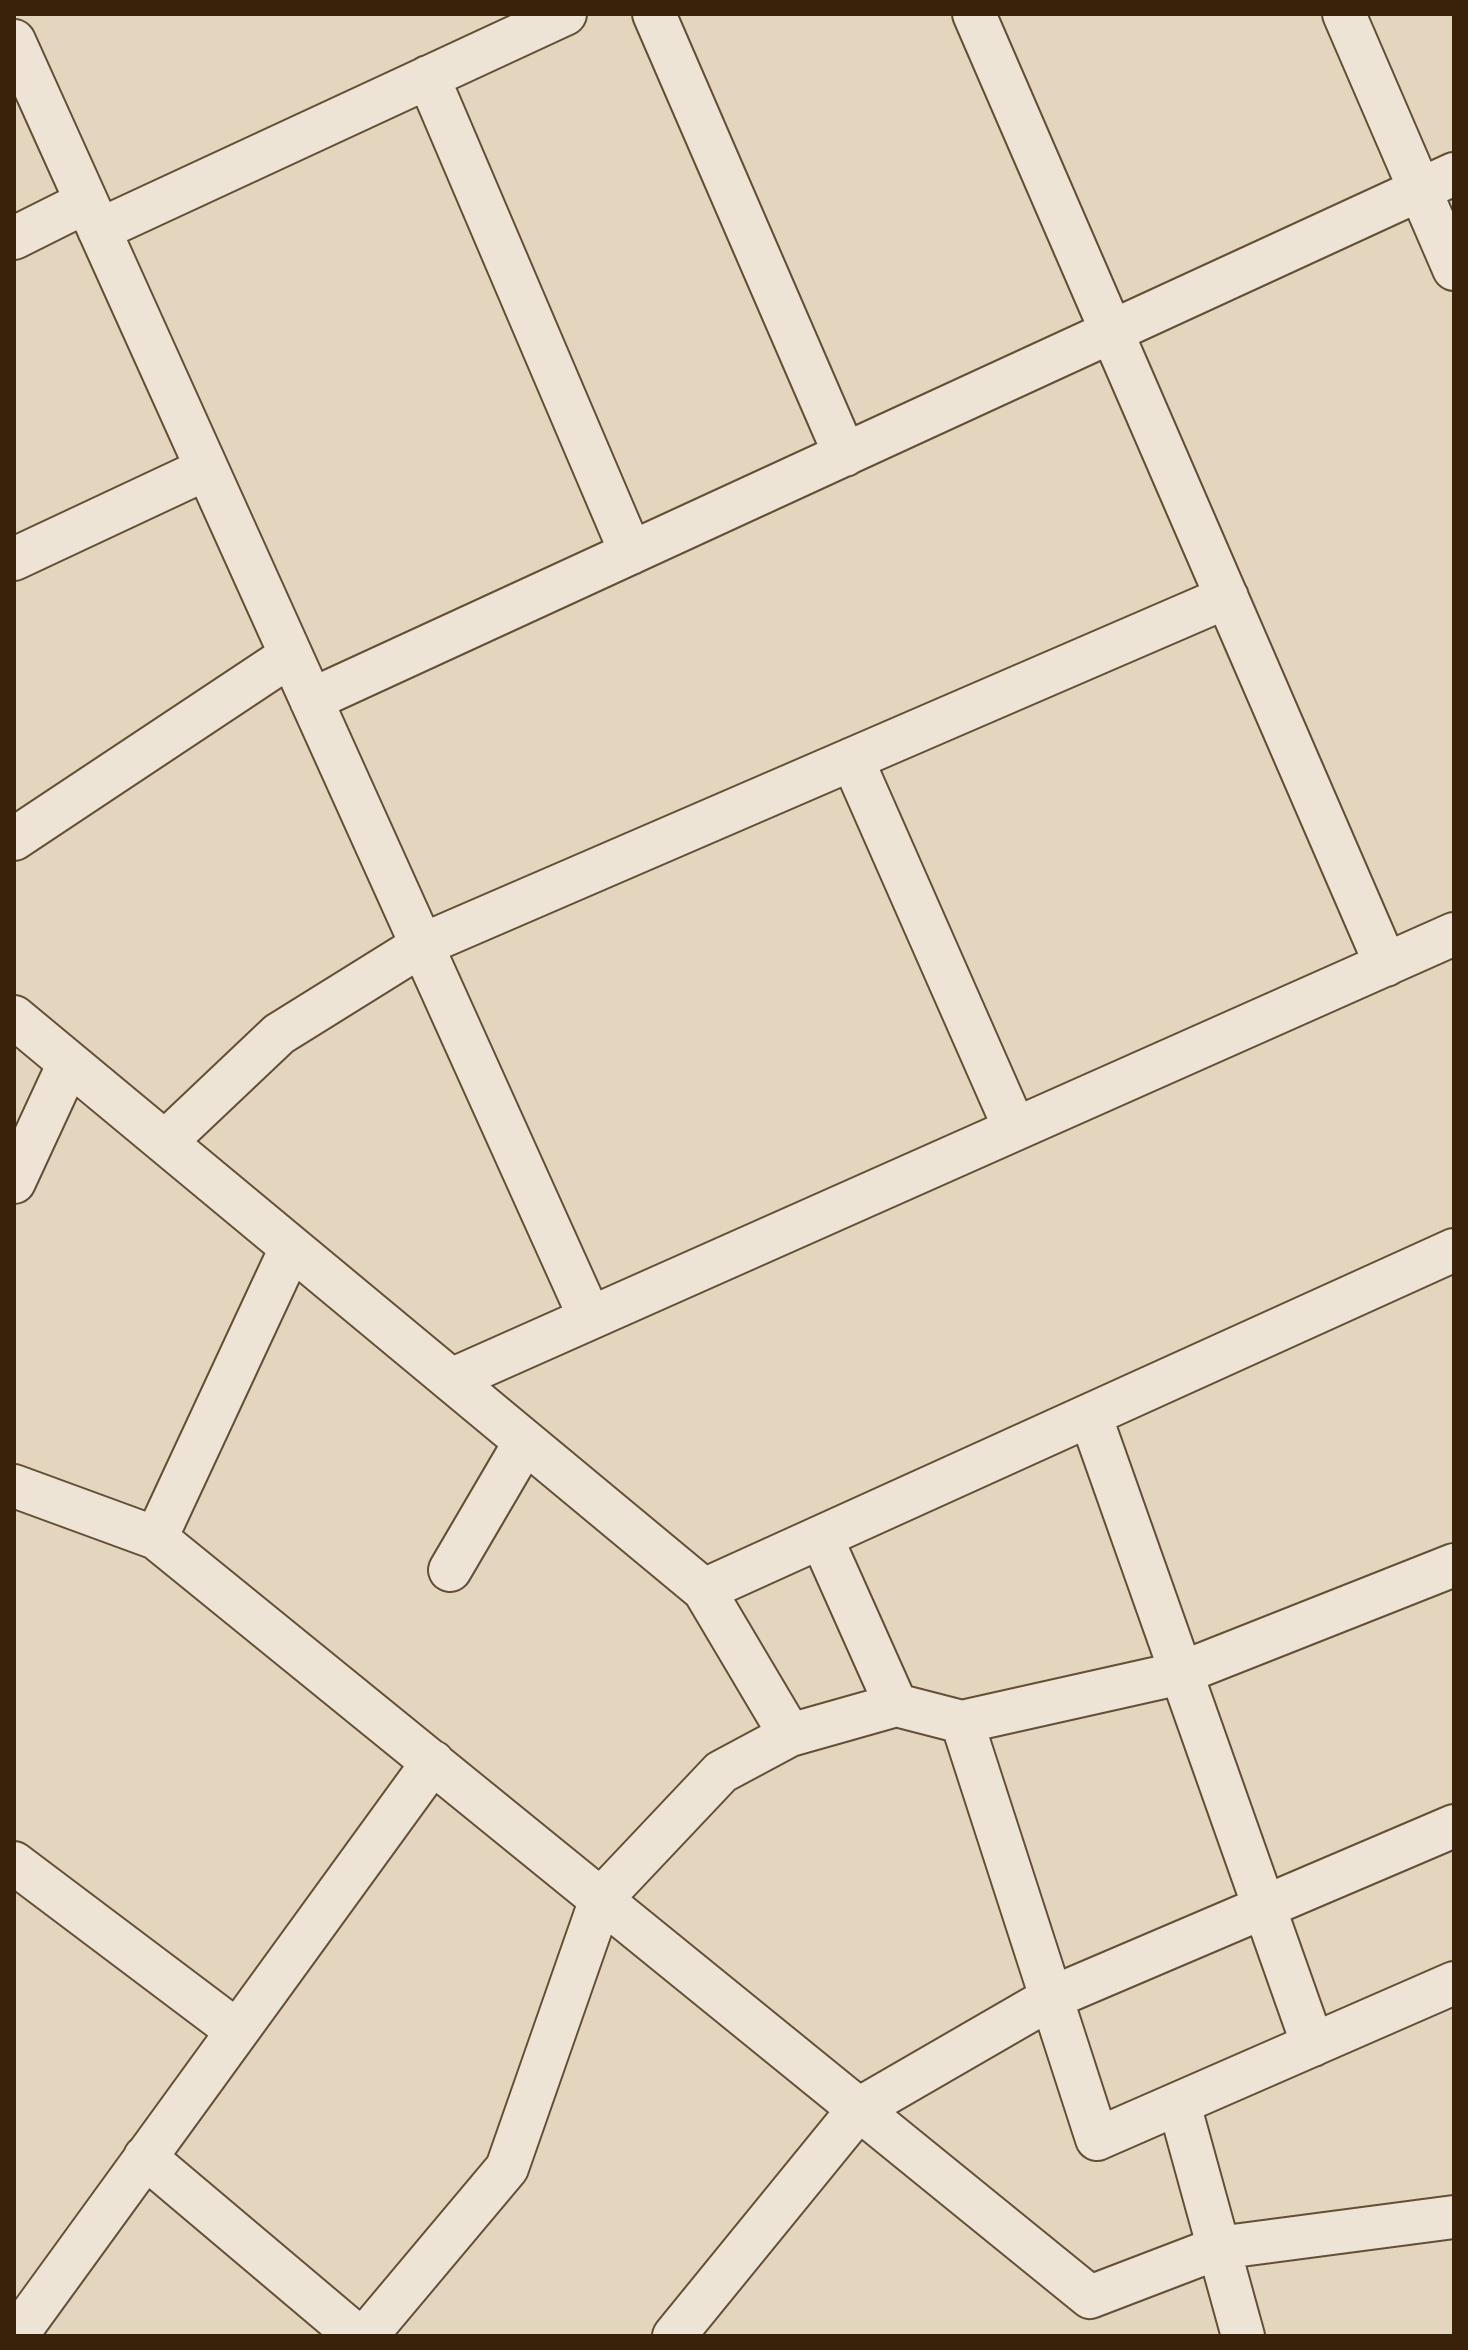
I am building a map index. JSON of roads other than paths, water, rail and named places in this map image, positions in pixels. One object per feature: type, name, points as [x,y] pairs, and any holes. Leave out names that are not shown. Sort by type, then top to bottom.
[{"type":"street","points":[[14,238],[93,216],[428,77],[565,14]]},
{"type":"street","points":[[654,14],[845,455]]},
{"type":"street","points":[[974,14],[1386,965]]},
{"type":"street","points":[[1344,14],[1437,182],[1454,269]]},
{"type":"street","points":[[14,41],[590,1318]]},
{"type":"street","points":[[428,77],[631,553]]},
{"type":"street","points":[[311,700],[1437,182]]},
{"type":"street","points":[[14,559],[206,469]]},
{"type":"street","points":[[165,1142],[279,1034],[422,945],[1227,597]]},
{"type":"street","points":[[14,839],[291,655]]},
{"type":"street","points":[[852,759],[1015,1129]]},
{"type":"street","points":[[451,1380],[1454,934]]},
{"type":"street","points":[[14,1017],[704,1590],[790,1735]]},
{"type":"street","points":[[14,1182],[69,1063]]},
{"type":"street","points":[[156,1538],[291,1248]]},
{"type":"street","points":[[704,1590],[1454,1250]]},
{"type":"street","points":[[1090,1415],[1313,2045]]},
{"type":"street","points":[[450,1570],[525,1442]]},
{"type":"street","points":[[14,1486],[156,1538],[1090,2297],[1218,2248],[1454,2217]]},
{"type":"street","points":[[821,1537],[896,1705]]},
{"type":"street","points":[[366,2336],[507,2168],[601,1899],[721,1772],[790,1735],[896,1705],[962,1722],[1181,1673],[1454,1565]]},
{"type":"street","points":[[962,1722],[1097,2139],[1454,1983]]},
{"type":"street","points":[[16,2336],[433,1762]]},
{"type":"street","points":[[682,2333],[859,2109],[1051,1998],[1454,1826]]},
{"type":"street","points":[[14,1863],[237,2031]]},
{"type":"street","points":[[1179,2104],[1243,2336]]},
{"type":"street","points":[[145,2157],[357,2336]]}]
